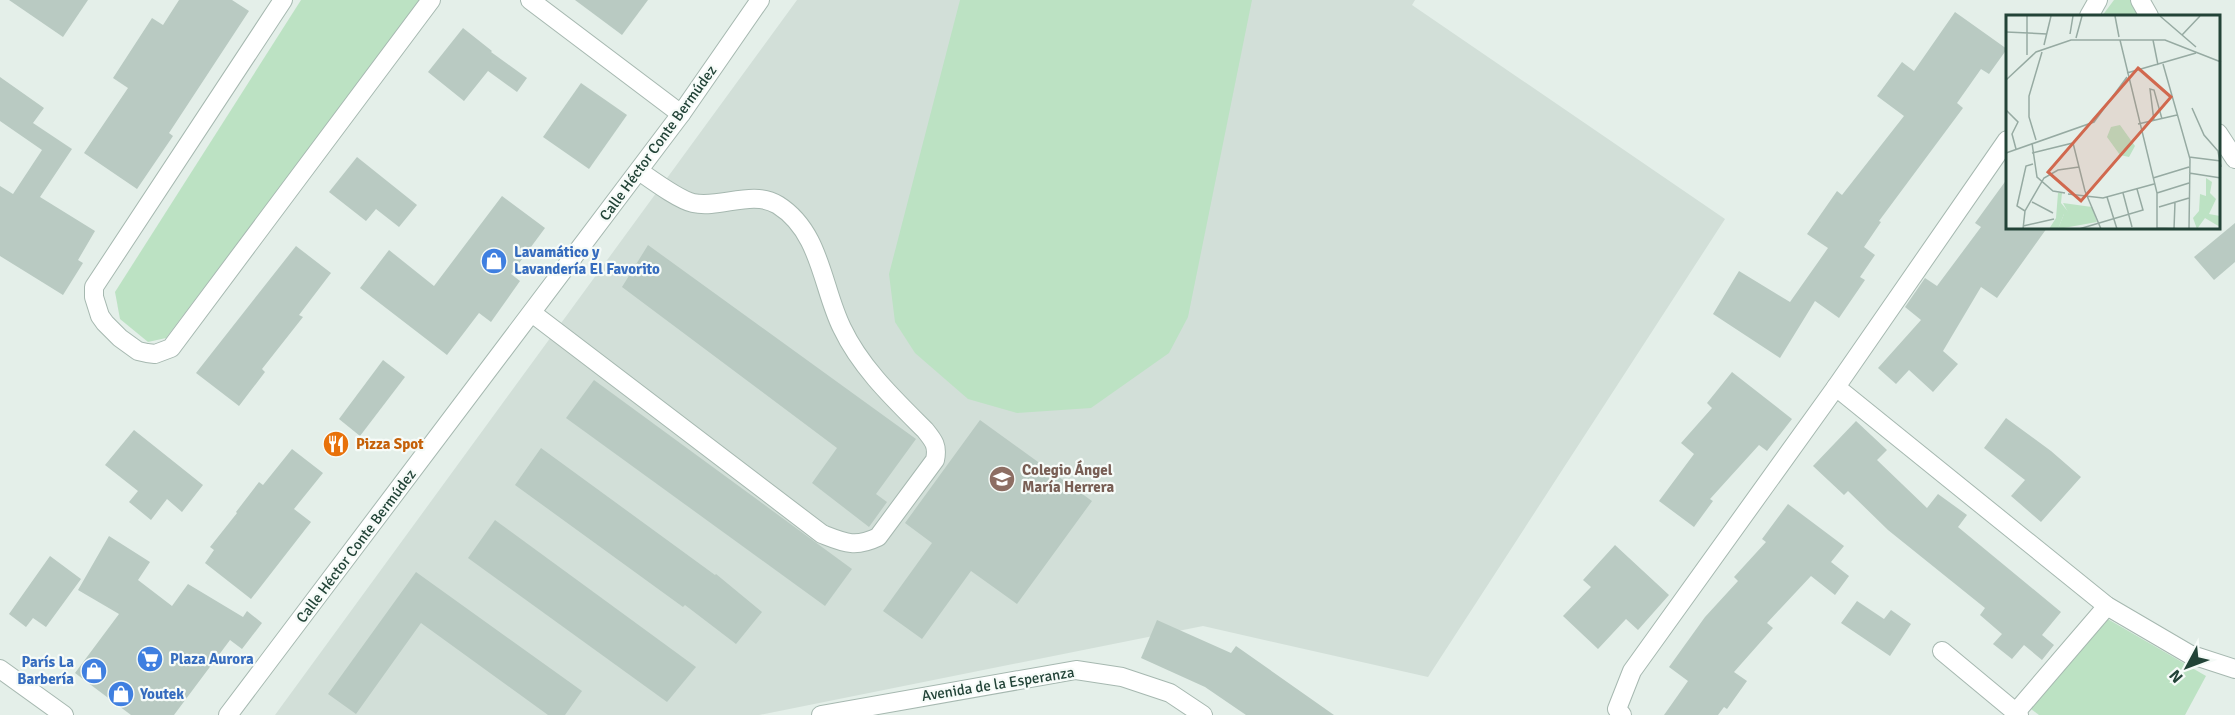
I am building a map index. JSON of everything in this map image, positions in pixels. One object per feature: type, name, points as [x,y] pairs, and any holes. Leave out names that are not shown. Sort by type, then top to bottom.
[{"type":"street","points":[[283,0],[94,288],[97,306],[105,323],[138,351],[154,354],[171,348],[431,0]]},
{"type":"street","points":[[530,0],[681,114]]},
{"type":"street","name":"Calle Héctor Conte Bermúdez","points":[[228,715],[639,171],[760,0]]},
{"type":"street","points":[[2090,15],[2097,0]]},
{"type":"street","points":[[2140,0],[2148,15]]},
{"type":"street","points":[[2220,136],[2235,159]]},
{"type":"street","points":[[1622,715],[1617,709],[1632,671],[1836,387],[2006,141]]},
{"type":"street","points":[[532,313],[822,534],[855,544],[878,537],[935,460],[937,449],[925,430],[868,369],[842,328],[822,269],[806,233],[793,217],[777,205],[763,200],[747,199],[706,204],[692,203],[639,171]]},
{"type":"street","points":[[1836,387],[2107,606],[2189,654],[2235,669]]},
{"type":"street","points":[[1942,651],[2017,714],[2107,606]]},
{"type":"street","points":[[0,669],[64,715]]},
{"type":"street","name":"Avenida de la Esperanza","points":[[821,715],[1076,670],[1122,677],[1170,693],[1203,715]]},
{"type":"shaded area","name":"Colegio Ángel María Herrera","points":[[797,0],[1415,0],[1412,5],[1725,219],[1428,677],[1203,626],[759,715],[275,715]]},
{"type":"green space","points":[[301,0],[421,0],[166,338],[148,342],[120,319],[115,292]]},
{"type":"green space","points":[[960,0],[1252,0],[1188,317],[1169,353],[1091,408],[1017,413],[968,399],[915,353],[895,322],[889,274]]},
{"type":"green space","points":[[2114,0],[2136,0],[2144,15],[2103,15]]},
{"type":"green space","points":[[2106,618],[2206,676],[2185,715],[2039,715],[2031,709]]},
{"type":"building","points":[[9,0],[88,0],[63,37]]},
{"type":"building","points":[[179,0],[232,0],[249,11],[169,133],[173,136],[137,189],[84,153],[128,88],[113,78],[152,18],[163,25]]},
{"type":"building","points":[[575,0],[648,0],[622,35]]},
{"type":"building","points":[[1955,12],[2006,48],[1989,74],[1981,69],[1957,103],[1963,108],[1879,221],[1881,222],[1864,247],[1875,255],[1860,277],[1865,280],[1839,318],[1815,301],[1780,358],[1713,314],[1739,271],[1790,302],[1828,248],[1807,234],[1837,191],[1842,195],[1904,116],[1877,96],[1902,62],[1914,71]]},
{"type":"building","points":[[463,28],[527,78],[517,92],[488,71],[464,101],[428,72]]},
{"type":"building","points":[[0,77],[44,108],[33,123],[72,149],[40,197],[95,231],[78,260],[83,263],[63,295],[0,256],[0,186],[13,194],[42,150],[0,121]]},
{"type":"building","points":[[581,83],[627,115],[589,169],[543,137]]},
{"type":"building","points":[[357,157],[417,205],[399,227],[376,209],[366,221],[329,192]]},
{"type":"building","points":[[2006,180],[2006,230],[2046,230],[1997,298],[1981,287],[1943,351],[1958,364],[1933,392],[1909,370],[1896,384],[1878,368],[1921,320],[1905,307],[1925,278],[1937,286],[1981,227],[1975,223]]},
{"type":"building","points":[[502,196],[545,228],[511,274],[520,281],[491,322],[479,313],[447,355],[360,288],[389,250],[434,286]]},
{"type":"building","points":[[2235,223],[2235,262],[2214,280],[2194,257]]},
{"type":"building","points":[[648,245],[916,439],[876,494],[887,502],[869,527],[812,483],[837,448],[622,287]]},
{"type":"building","points":[[296,246],[331,273],[299,315],[303,317],[262,369],[265,372],[239,406],[196,373]]},
{"type":"building","points":[[383,360],[405,377],[360,436],[339,419]]},
{"type":"building","points":[[1732,372],[1792,419],[1767,451],[1759,445],[1710,499],[1713,501],[1694,527],[1659,501],[1694,454],[1681,443],[1712,408],[1707,403]]},
{"type":"building","points":[[594,380],[852,569],[825,606],[566,418]]},
{"type":"building","points":[[2006,418],[2051,451],[2081,477],[2041,522],[2011,496],[2025,480],[1984,448]]},
{"type":"building","points":[[980,420],[1092,501],[1017,604],[971,571],[922,639],[883,611],[932,543],[905,523]]},
{"type":"building","points":[[1856,421],[1887,450],[1877,460],[1927,508],[1938,494],[1967,515],[1958,527],[2061,612],[2042,635],[2054,645],[2042,660],[2024,645],[2012,659],[1993,644],[2002,634],[1980,615],[1985,608],[1888,530],[1848,491],[1844,495],[1813,466]]},
{"type":"building","points":[[134,430],[203,485],[182,512],[167,499],[151,520],[129,502],[138,491],[105,465]]},
{"type":"building","points":[[541,448],[716,574],[762,612],[736,644],[685,605],[683,607],[515,485]]},
{"type":"building","points":[[292,449],[323,473],[294,509],[311,522],[251,599],[205,563],[214,550],[210,547],[236,512],[259,482],[263,485]]},
{"type":"building","points":[[1788,504],[1844,546],[1831,562],[1849,576],[1835,595],[1811,576],[1767,623],[1773,628],[1734,672],[1747,681],[1727,709],[1724,707],[1718,715],[1664,715],[1688,681],[1669,667],[1705,617],[1738,581],[1734,577],[1766,542],[1762,539]]},
{"type":"building","points":[[495,520],[696,667],[667,702],[468,558]]},
{"type":"building","name":"Plaza Aurora","points":[[109,536],[150,562],[138,580],[172,606],[188,584],[243,617],[247,611],[262,623],[242,649],[230,640],[174,715],[131,715],[75,673],[119,614],[78,590]]},
{"type":"building","points":[[1615,545],[1669,595],[1638,630],[1626,619],[1598,649],[1563,616],[1591,587],[1583,580]]},
{"type":"building","points":[[50,556],[81,579],[46,627],[33,618],[26,627],[9,614]]},
{"type":"building","points":[[416,572],[582,691],[565,715],[548,715],[421,623],[356,714],[328,694]]},
{"type":"building","points":[[1857,601],[1884,619],[1891,610],[1911,624],[1890,656],[1841,623]]},
{"type":"building","points":[[1157,620],[1231,653],[1236,646],[1334,715],[1246,715],[1205,687],[1141,658]]},
{"type":"place","name":"Lavamático y Lavandería El Favorito","points":[[494,261]]},
{"type":"place","name":"Pizza Spot","points":[[336,444]]},
{"type":"place","name":"Colegio Ángel María Herrera","points":[[1002,479]]},
{"type":"place","name":"Plaza Aurora","points":[[150,659]]},
{"type":"place","name":"París La Barbería","points":[[94,671]]},
{"type":"place","name":"Youtek","points":[[121,694]]}]
